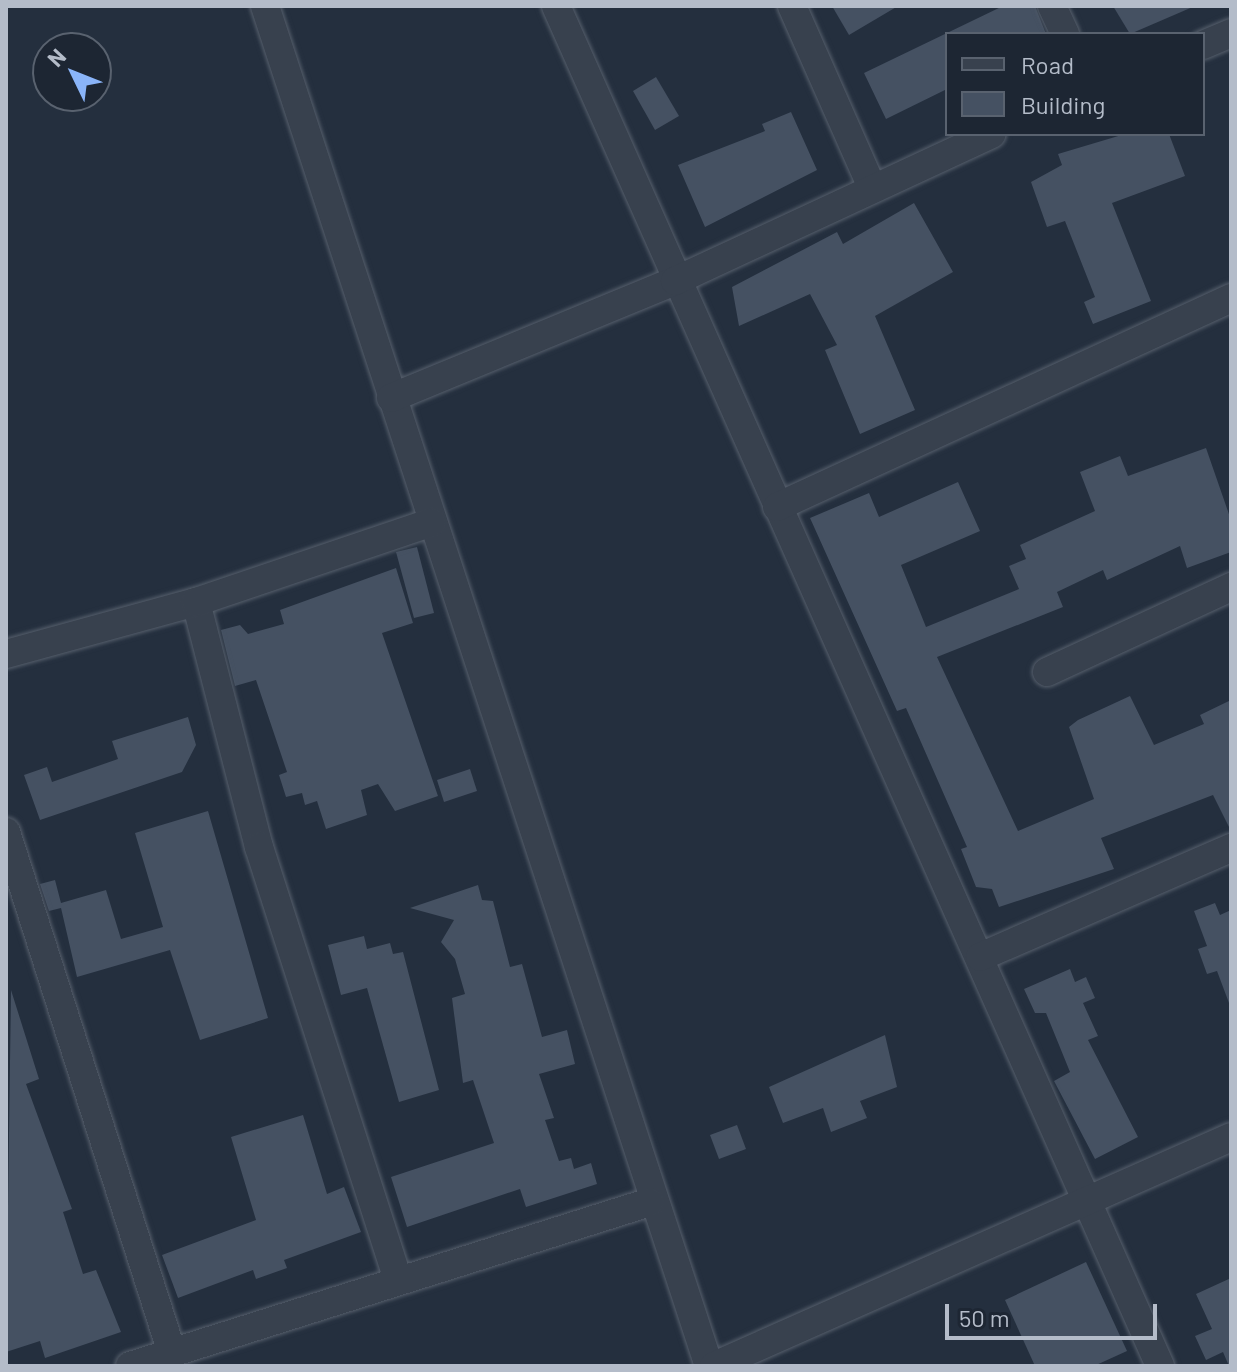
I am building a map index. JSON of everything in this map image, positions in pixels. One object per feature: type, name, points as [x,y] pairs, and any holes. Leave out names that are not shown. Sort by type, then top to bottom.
[{"type":"street","points":[[265,6],[650,1202],[712,1366],[1231,1137]]},
{"type":"street","points":[[556,6],[675,281],[980,957],[1160,1366]]},
{"type":"street","points":[[792,6],[872,187]]},
{"type":"street","points":[[1052,6],[1064,32]]},
{"type":"street","points":[[1205,44],[1231,33]]},
{"type":"street","points":[[391,398],[675,281],[987,136]]},
{"type":"street","points":[[777,507],[1231,298]]},
{"type":"street","points":[[6,654],[196,602],[432,522]]},
{"type":"street","points":[[1047,672],[1231,587]]},
{"type":"street","points":[[196,602],[259,847],[398,1279]]},
{"type":"street","points":[[6,832],[180,1357]]},
{"type":"street","points":[[980,957],[1231,848]]},
{"type":"street","points":[[130,1366],[180,1357],[398,1279],[650,1202]]},
{"type":"building","points":[[832,6],[898,6],[849,35]]},
{"type":"building","points":[[1003,6],[1035,6],[1045,32],[949,32]]},
{"type":"building","points":[[1113,6],[1195,6],[1135,32],[1129,32]]},
{"type":"building","points":[[945,34],[945,90],[886,119],[864,73]]},
{"type":"building","points":[[656,77],[679,116],[655,130],[633,91]]},
{"type":"building","points":[[791,112],[817,170],[705,227],[678,165],[765,131],[762,124]]},
{"type":"building","points":[[1118,136],[1170,136],[1185,176],[1112,203],[1151,301],[1093,324],[1084,302],[1095,297],[1065,221],[1047,227],[1031,182],[1062,165],[1058,154]]},
{"type":"building","points":[[914,203],[953,272],[875,316],[915,410],[860,434],[825,350],[837,345],[810,294],[739,326],[732,287],[837,232],[843,244]]},
{"type":"building","points":[[1206,448],[1231,520],[1231,552],[1187,568],[1180,546],[1107,580],[1103,570],[1057,592],[1063,607],[937,657],[1018,831],[1094,799],[1069,727],[1078,720],[1130,696],[1154,745],[1204,724],[1200,715],[1231,700],[1231,831],[1213,795],[1101,838],[1114,869],[999,907],[992,889],[976,887],[961,849],[967,847],[906,708],[897,711],[810,518],[869,493],[879,517],[958,482],[980,531],[901,565],[926,627],[1019,589],[1009,566],[1026,559],[1020,545],[1095,511],[1080,472],[1120,456],[1128,476]]},
{"type":"building","points":[[417,547],[434,613],[414,618],[396,552]]},
{"type":"building","points":[[396,568],[413,623],[382,633],[438,796],[395,811],[378,784],[361,790],[367,815],[326,829],[317,801],[305,805],[302,793],[286,797],[279,775],[287,772],[256,680],[235,686],[221,630],[240,625],[248,634],[284,624],[280,610]]},
{"type":"building","points":[[188,717],[196,745],[182,772],[40,820],[24,775],[47,767],[52,782],[118,759],[112,741]]},
{"type":"building","points":[[470,769],[477,791],[444,802],[437,780]]},
{"type":"building","points":[[208,811],[268,1018],[200,1040],[170,950],[77,977],[61,908],[49,911],[40,884],[55,880],[61,903],[106,890],[121,939],[163,927],[135,833]]},
{"type":"building","points":[[478,885],[482,900],[493,901],[510,967],[522,964],[542,1037],[567,1030],[575,1064],[539,1074],[554,1118],[545,1120],[559,1161],[571,1158],[574,1169],[591,1163],[597,1184],[526,1207],[520,1189],[407,1227],[391,1177],[494,1143],[473,1080],[463,1083],[452,998],[465,994],[455,959],[441,942],[454,920],[410,908]]},
{"type":"building","points":[[1215,903],[1220,915],[1231,910],[1229,1003],[1217,971],[1207,974],[1198,949],[1207,946],[1194,911]]},
{"type":"building","points":[[364,936],[367,949],[390,943],[393,954],[403,952],[439,1090],[399,1102],[367,988],[341,995],[328,945]]},
{"type":"building","points":[[1070,969],[1075,982],[1086,977],[1095,998],[1083,1003],[1098,1036],[1088,1040],[1138,1137],[1095,1159],[1054,1081],[1070,1072],[1046,1013],[1035,1013],[1024,989]]},
{"type":"building","points":[[11,990],[39,1079],[26,1084],[72,1209],[63,1212],[83,1274],[96,1270],[121,1332],[45,1358],[40,1341],[6,1352]]},
{"type":"building","points":[[885,1035],[897,1087],[860,1101],[867,1118],[831,1132],[823,1108],[783,1123],[769,1087]]},
{"type":"building","points":[[303,1115],[327,1194],[344,1187],[361,1232],[284,1260],[287,1268],[256,1279],[253,1270],[178,1298],[162,1255],[256,1220],[231,1137]]},
{"type":"building","points":[[737,1125],[746,1149],[719,1159],[710,1135]]},
{"type":"building","points":[[1086,1262],[1127,1351],[1094,1366],[1035,1366],[1005,1300]]},
{"type":"building","points":[[1231,1278],[1229,1366],[1223,1352],[1206,1360],[1195,1336],[1212,1329],[1196,1294]]}]
